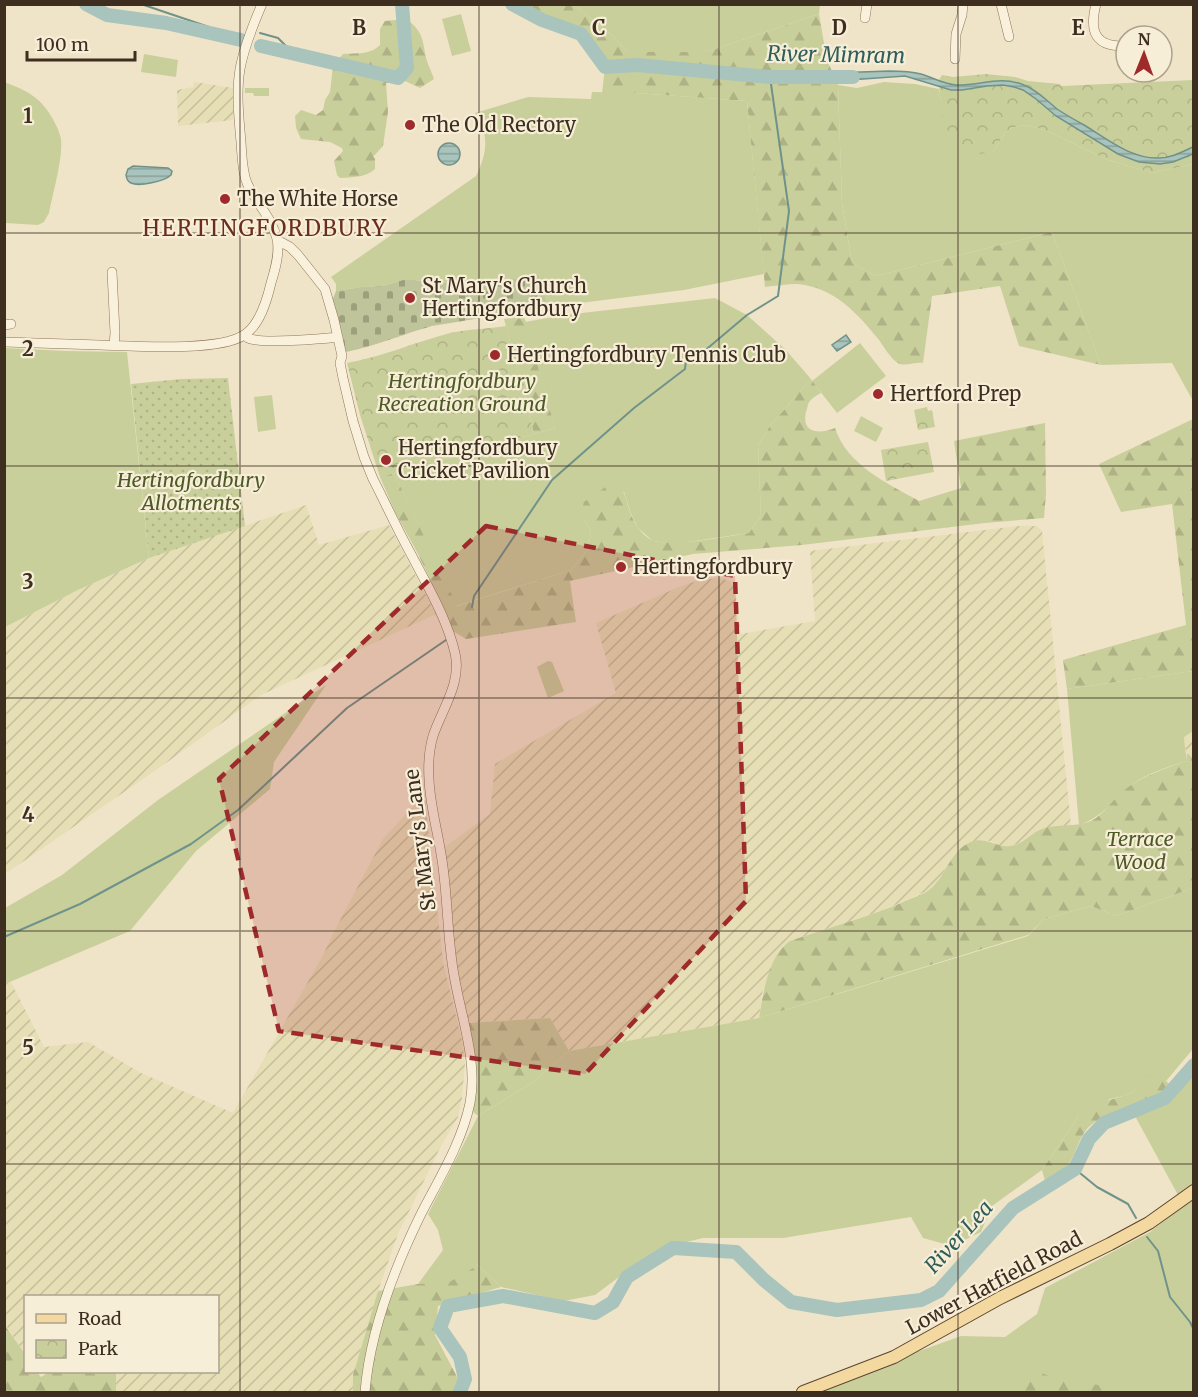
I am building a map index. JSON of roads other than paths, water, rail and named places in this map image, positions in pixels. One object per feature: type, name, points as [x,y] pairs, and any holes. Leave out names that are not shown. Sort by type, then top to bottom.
[{"type":"main road","name":"Lower Hatfield Road","points":[[803,1392],[894,1357],[1000,1298],[1149,1223],[1194,1191]]},
{"type":"street","points":[[4,342],[149,347],[198,345],[228,341],[245,335],[252,328],[268,295],[277,258],[277,240],[270,222],[249,188],[242,146],[240,69],[262,4]]},
{"type":"street","points":[[865,18],[867,4]]},
{"type":"street","points":[[955,59],[956,34],[963,4]]},
{"type":"street","points":[[1001,4],[1009,37]]},
{"type":"street","points":[[1096,4],[1094,30],[1098,39],[1114,45]]},
{"type":"street","name":"St Mary's Lane","points":[[277,240],[290,247],[298,255],[325,289],[331,304],[342,356],[340,363],[343,378],[364,458],[442,615],[456,655],[456,670],[450,697],[429,752],[429,778],[431,804],[442,861],[451,955],[472,1071],[470,1104],[455,1146],[395,1271],[374,1338],[365,1392]]},
{"type":"street","points":[[112,272],[114,346]]},
{"type":"street","points":[[245,335],[249,339],[265,340],[338,338]]},
{"type":"water","points":[[889,71],[917,73],[956,85],[998,81],[1015,82],[1033,90],[1060,111],[1129,152],[1163,158],[1193,147],[1193,154],[1173,162],[1160,164],[1139,162],[1118,154],[1056,116],[1023,90],[1014,87],[1003,85],[951,90],[905,76],[836,81],[832,73]]},
{"type":"water","points":[[449,143],[457,146],[460,154],[457,162],[449,165],[441,162],[438,154],[441,146]]},
{"type":"water","points":[[133,166],[168,168],[172,171],[171,175],[152,183],[135,184],[127,180],[126,175],[128,169]]},
{"type":"water","points":[[846,335],[851,342],[837,351],[832,345]]},
{"type":"waterway","name":"River Mimram","points":[[86,4],[107,15],[166,23],[241,40]]},
{"type":"waterway","points":[[141,4],[209,27]]},
{"type":"waterway","name":"River Mimram","points":[[261,46],[398,78],[407,68],[402,4]]},
{"type":"waterway","name":"River Mimram","points":[[512,4],[542,20],[581,34],[605,67],[637,65],[770,77],[853,77]]},
{"type":"waterway","points":[[260,33],[278,38],[294,54]]},
{"type":"waterway","points":[[472,607],[474,596],[552,480],[634,408],[685,369],[686,360],[696,358],[747,315],[778,296],[789,211],[770,77]]},
{"type":"waterway","points":[[4,937],[80,904],[191,844],[238,810],[347,708],[446,640]]},
{"type":"waterway","name":"River Lea","points":[[460,1392],[465,1379],[460,1357],[440,1328],[448,1306],[503,1296],[595,1313],[613,1302],[627,1277],[673,1248],[736,1252],[764,1280],[791,1302],[837,1310],[921,1300],[939,1291],[1013,1208],[1075,1169],[1089,1139],[1104,1123],[1165,1098],[1194,1065]]},
{"type":"waterway","points":[[1075,1169],[1097,1187],[1128,1204],[1136,1218]]},
{"type":"waterway","points":[[1147,1237],[1158,1251],[1170,1297],[1194,1330]]},
{"type":"place","name":"The Old Rectory","points":[[410,125]]},
{"type":"place","name":"The White Horse","points":[[225,199]]},
{"type":"place","name":"St Mary's Church Hertingfordbury","points":[[410,298]]},
{"type":"place","name":"Hertingfordbury Tennis Club","points":[[495,355]]},
{"type":"place","name":"Hertford Prep","points":[[878,394]]},
{"type":"place","name":"Hertingfordbury Cricket Pavilion","points":[[386,460]]},
{"type":"place","name":"Hertingfordbury","points":[[621,567]]},
{"type":"district","name":"HERTINGFORDBURY","points":[[265,228]]},
{"type":"park label","name":"Hertingfordbury Recreation Ground","points":[[462,392]]},
{"type":"park label","name":"Hertingfordbury Allotments","points":[[191,492]]},
{"type":"park label","name":"Terrace Wood","points":[[1140,850]]}]
